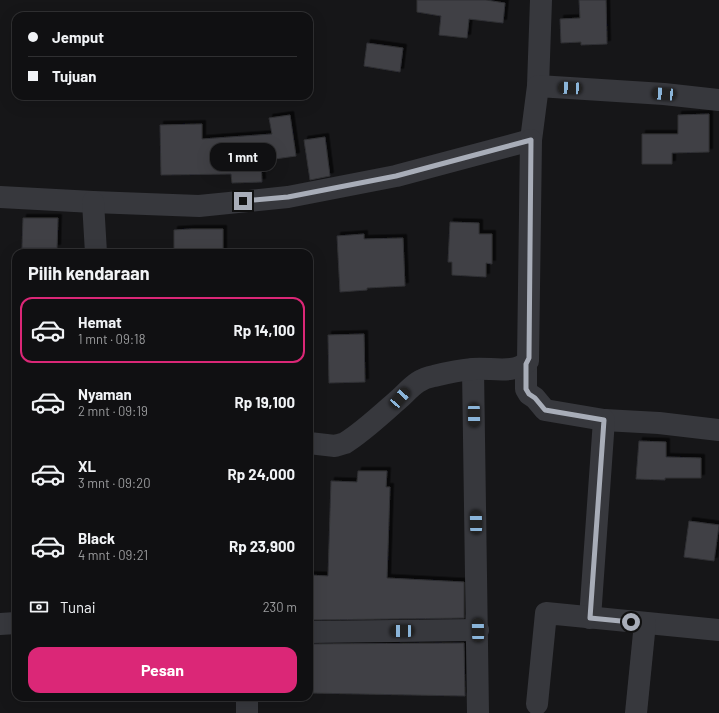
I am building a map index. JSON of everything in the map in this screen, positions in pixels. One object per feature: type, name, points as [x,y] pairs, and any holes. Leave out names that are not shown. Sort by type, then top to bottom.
[{"type":"street","points":[[541,0],[538,86],[531,140],[529,358],[526,364],[526,389],[545,410],[604,420],[652,422],[719,430]]},
{"type":"street","points":[[538,86],[664,94],[719,100]]},
{"type":"street","points":[[0,197],[199,206],[288,197],[396,176],[531,140]]},
{"type":"street","points":[[93,202],[96,249]]},
{"type":"street","points":[[313,443],[335,446],[341,445],[388,407],[413,384],[432,376],[473,369],[513,369],[526,364]]},
{"type":"street","points":[[473,369],[478,630],[478,713]]},
{"type":"street","points":[[590,618],[604,420]]},
{"type":"street","points":[[537,704],[546,614],[719,630]]},
{"type":"street","points":[[0,624],[12,623]]},
{"type":"street","points":[[636,713],[645,623]]},
{"type":"street","points":[[313,632],[478,630]]},
{"type":"street","points":[[247,701],[247,713]]},
{"type":"building","points":[[417,0],[486,0],[505,3],[503,23],[469,19],[467,38],[439,35],[441,16],[417,12]]},
{"type":"building","points":[[579,0],[606,0],[607,44],[581,45],[581,42],[561,43],[560,19],[580,18]]},
{"type":"building","points":[[367,43],[403,48],[400,72],[364,66]]},
{"type":"building","points":[[709,114],[709,152],[672,153],[672,164],[642,164],[642,134],[678,134],[678,115]]},
{"type":"building","points":[[290,115],[296,156],[261,161],[262,182],[232,183],[231,174],[161,175],[160,125],[202,124],[202,139],[272,134],[269,118]]},
{"type":"building","points":[[325,137],[330,176],[310,180],[304,140]]},
{"type":"building","points":[[23,218],[58,218],[57,248],[22,248]]},
{"type":"building","points":[[450,222],[479,223],[479,234],[492,234],[492,264],[486,263],[486,277],[452,275],[452,262],[448,262]]},
{"type":"building","points":[[223,229],[223,249],[174,249],[174,230]]},
{"type":"building","points":[[364,234],[364,239],[403,238],[405,286],[367,288],[367,290],[340,292],[337,236]]},
{"type":"building","points":[[364,334],[365,382],[329,383],[328,335]]},
{"type":"building","points":[[639,441],[666,442],[666,457],[701,458],[701,478],[665,478],[665,480],[636,479]]},
{"type":"building","points":[[358,471],[387,471],[386,487],[390,487],[387,578],[464,582],[464,618],[313,620],[313,575],[328,576],[331,481],[357,482]]},
{"type":"building","points":[[689,521],[719,525],[714,561],[684,557]]},
{"type":"building","points":[[464,643],[465,696],[313,693],[313,644]]},
{"type":"route","points":[[243,201],[288,197],[396,176],[531,140],[529,358],[526,364],[526,389],[545,410],[604,420],[590,618],[631,622]]}]
